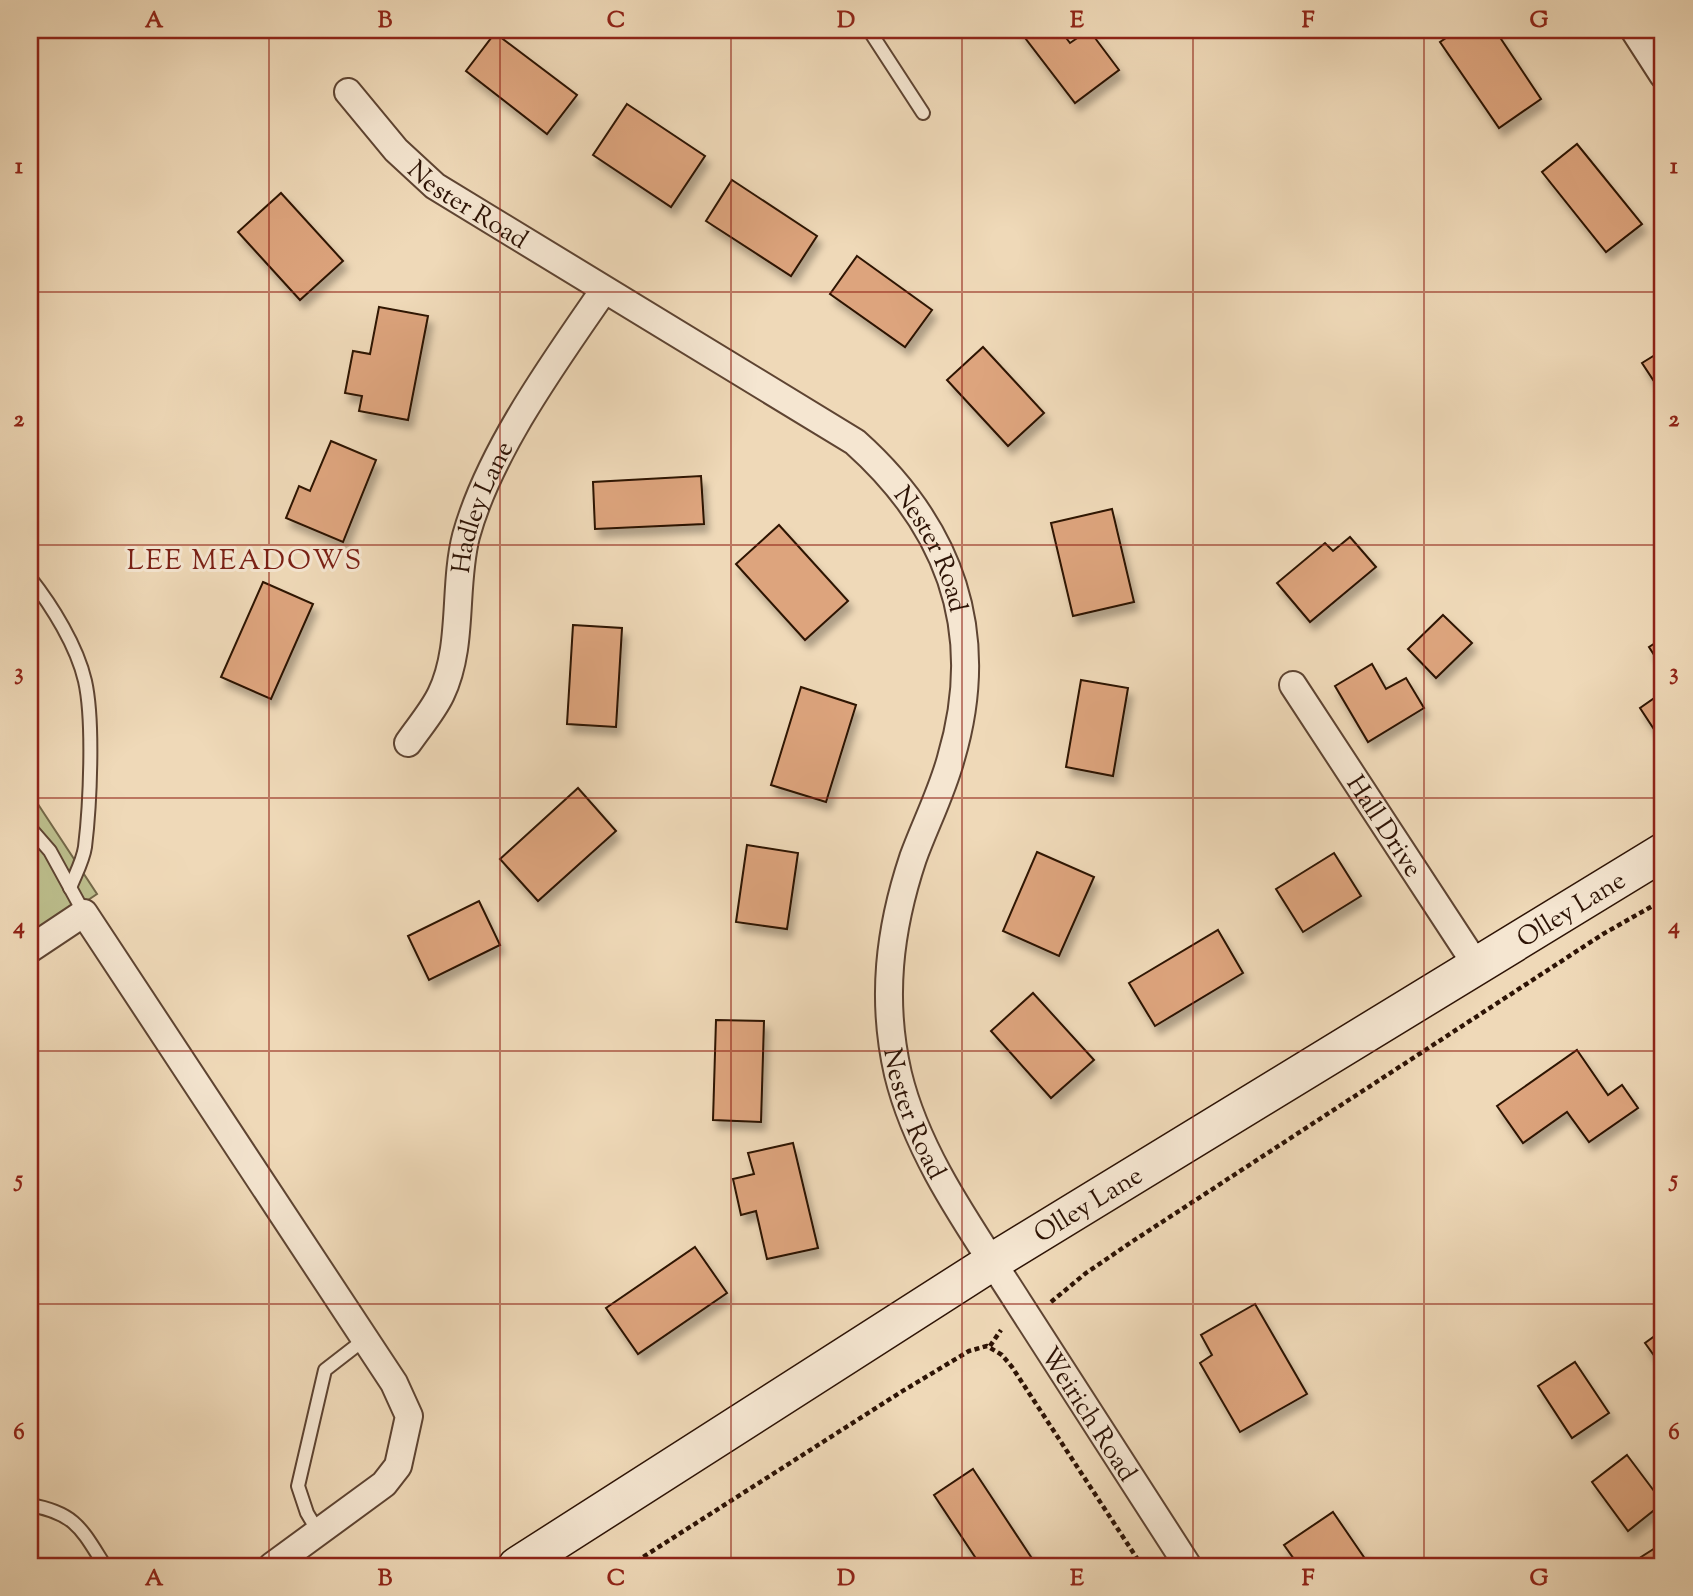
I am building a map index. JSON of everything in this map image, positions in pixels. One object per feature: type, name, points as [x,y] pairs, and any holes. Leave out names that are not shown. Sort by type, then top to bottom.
[{"type":"main road","name":"Olley Lane","points":[[517,1566],[992,1262],[1663,852]]},
{"type":"street","points":[[1634,30],[1663,75]]},
{"type":"street","name":"Nester Road","points":[[348,92],[396,150],[435,186],[855,442],[909,497],[944,558],[956,591],[964,632],[964,703],[951,760],[900,900],[890,951],[888,1013],[894,1054],[909,1111],[943,1182],[992,1262]]},
{"type":"street","name":"Hadley Lane","points":[[408,743],[442,694],[453,647],[460,566],[477,503],[495,464],[557,358],[604,290]]},
{"type":"street","name":"Hall Drive","points":[[1293,685],[1476,966]]},
{"type":"street","points":[[30,949],[85,913],[394,1383],[410,1416],[398,1466],[384,1484],[272,1566]]},
{"type":"street","name":"Weirich Road","points":[[992,1262],[1188,1566]]},
{"type":"lane","points":[[869,30],[923,113]]},
{"type":"lane","points":[[30,578],[44,595],[85,680],[89,727],[85,850],[70,888]]},
{"type":"lane","points":[[30,828],[50,851],[85,913]]},
{"type":"lane","points":[[319,1533],[307,1513],[298,1486],[326,1370],[365,1339]]},
{"type":"lane","points":[[30,1505],[45,1508],[77,1523],[106,1566]]},
{"type":"path","points":[[1044,1306],[1136,1239],[1603,934],[1663,900]]},
{"type":"path","points":[[990,1346],[996,1332]]},
{"type":"path","points":[[629,1566],[901,1392],[970,1351],[990,1346]]},
{"type":"path","points":[[990,1346],[1012,1367],[1143,1566]]},
{"type":"green space","points":[[30,792],[97,894],[30,939]]},
{"type":"building","points":[[1019,30],[1060,30],[1070,43],[1089,30],[1119,70],[1075,103]]},
{"type":"building","points":[[1458,30],[1495,30],[1541,99],[1499,128],[1440,42]]},
{"type":"building","points":[[495,33],[577,95],[547,134],[466,71]]},
{"type":"building","points":[[627,104],[705,156],[671,207],[593,155]]},
{"type":"building","points":[[1577,144],[1642,224],[1606,252],[1542,172]]},
{"type":"building","points":[[732,180],[817,236],[791,276],[706,221]]},
{"type":"building","points":[[281,193],[343,261],[300,300],[238,232]]},
{"type":"building","points":[[857,256],[932,310],[905,347],[830,294]]},
{"type":"building","points":[[379,307],[428,316],[408,420],[359,411],[362,396],[345,393],[353,351],[370,354]]},
{"type":"building","points":[[983,347],[1044,413],[1008,446],[947,380]]},
{"type":"building","points":[[1663,350],[1663,395],[1642,363]]},
{"type":"building","points":[[331,441],[376,460],[343,542],[286,518],[299,486],[310,491]]},
{"type":"building","points":[[701,476],[704,524],[595,529],[593,482]]},
{"type":"building","points":[[1112,509],[1134,602],[1073,616],[1051,523]]},
{"type":"building","points":[[779,525],[848,601],[805,640],[736,564]]},
{"type":"building","points":[[1350,537],[1376,567],[1310,622],[1277,583],[1325,543],[1333,551]]},
{"type":"building","points":[[263,582],[313,604],[271,699],[221,677]]},
{"type":"building","points":[[1443,615],[1472,643],[1436,678],[1408,649]]},
{"type":"building","points":[[573,625],[622,628],[616,727],[567,724]]},
{"type":"building","points":[[1663,638],[1663,669],[1649,647]]},
{"type":"building","points":[[1372,664],[1386,689],[1406,678],[1424,708],[1368,742],[1335,686]]},
{"type":"building","points":[[1081,680],[1128,688],[1113,776],[1066,767]]},
{"type":"building","points":[[801,687],[856,705],[826,802],[771,785]]},
{"type":"building","points":[[1663,692],[1663,743],[1640,708]]},
{"type":"building","points":[[578,788],[616,831],[538,901],[500,859]]},
{"type":"building","points":[[747,845],[798,853],[787,929],[736,922]]},
{"type":"building","points":[[1037,852],[1094,877],[1059,956],[1003,931]]},
{"type":"building","points":[[1334,853],[1361,896],[1303,932],[1276,889]]},
{"type":"building","points":[[479,901],[500,945],[429,980],[408,936]]},
{"type":"building","points":[[1218,930],[1243,973],[1155,1026],[1129,983]]},
{"type":"building","points":[[1033,993],[1094,1060],[1051,1098],[991,1031]]},
{"type":"building","points":[[716,1020],[764,1021],[761,1122],[713,1120]]},
{"type":"building","points":[[1577,1050],[1608,1095],[1622,1085],[1638,1108],[1589,1142],[1567,1112],[1523,1143],[1497,1106]]},
{"type":"building","points":[[793,1143],[818,1248],[767,1259],[756,1211],[741,1215],[733,1179],[754,1174],[748,1153]]},
{"type":"building","points":[[695,1247],[727,1293],[638,1354],[606,1308]]},
{"type":"building","points":[[1255,1304],[1307,1394],[1240,1432],[1200,1363],[1212,1355],[1201,1335]]},
{"type":"building","points":[[1663,1330],[1663,1368],[1645,1343]]},
{"type":"building","points":[[1575,1362],[1609,1413],[1572,1438],[1538,1386]]},
{"type":"building","points":[[1627,1455],[1663,1503],[1628,1531],[1592,1482]]},
{"type":"building","points":[[973,1469],[1037,1566],[981,1566],[934,1495]]},
{"type":"building","points":[[1333,1512],[1370,1566],[1299,1566],[1284,1545]]},
{"type":"building","points":[[1663,1543],[1663,1566],[1647,1566],[1641,1557]]},
{"type":"district","name":"LEE MEADOWS","points":[[245,559]]}]
